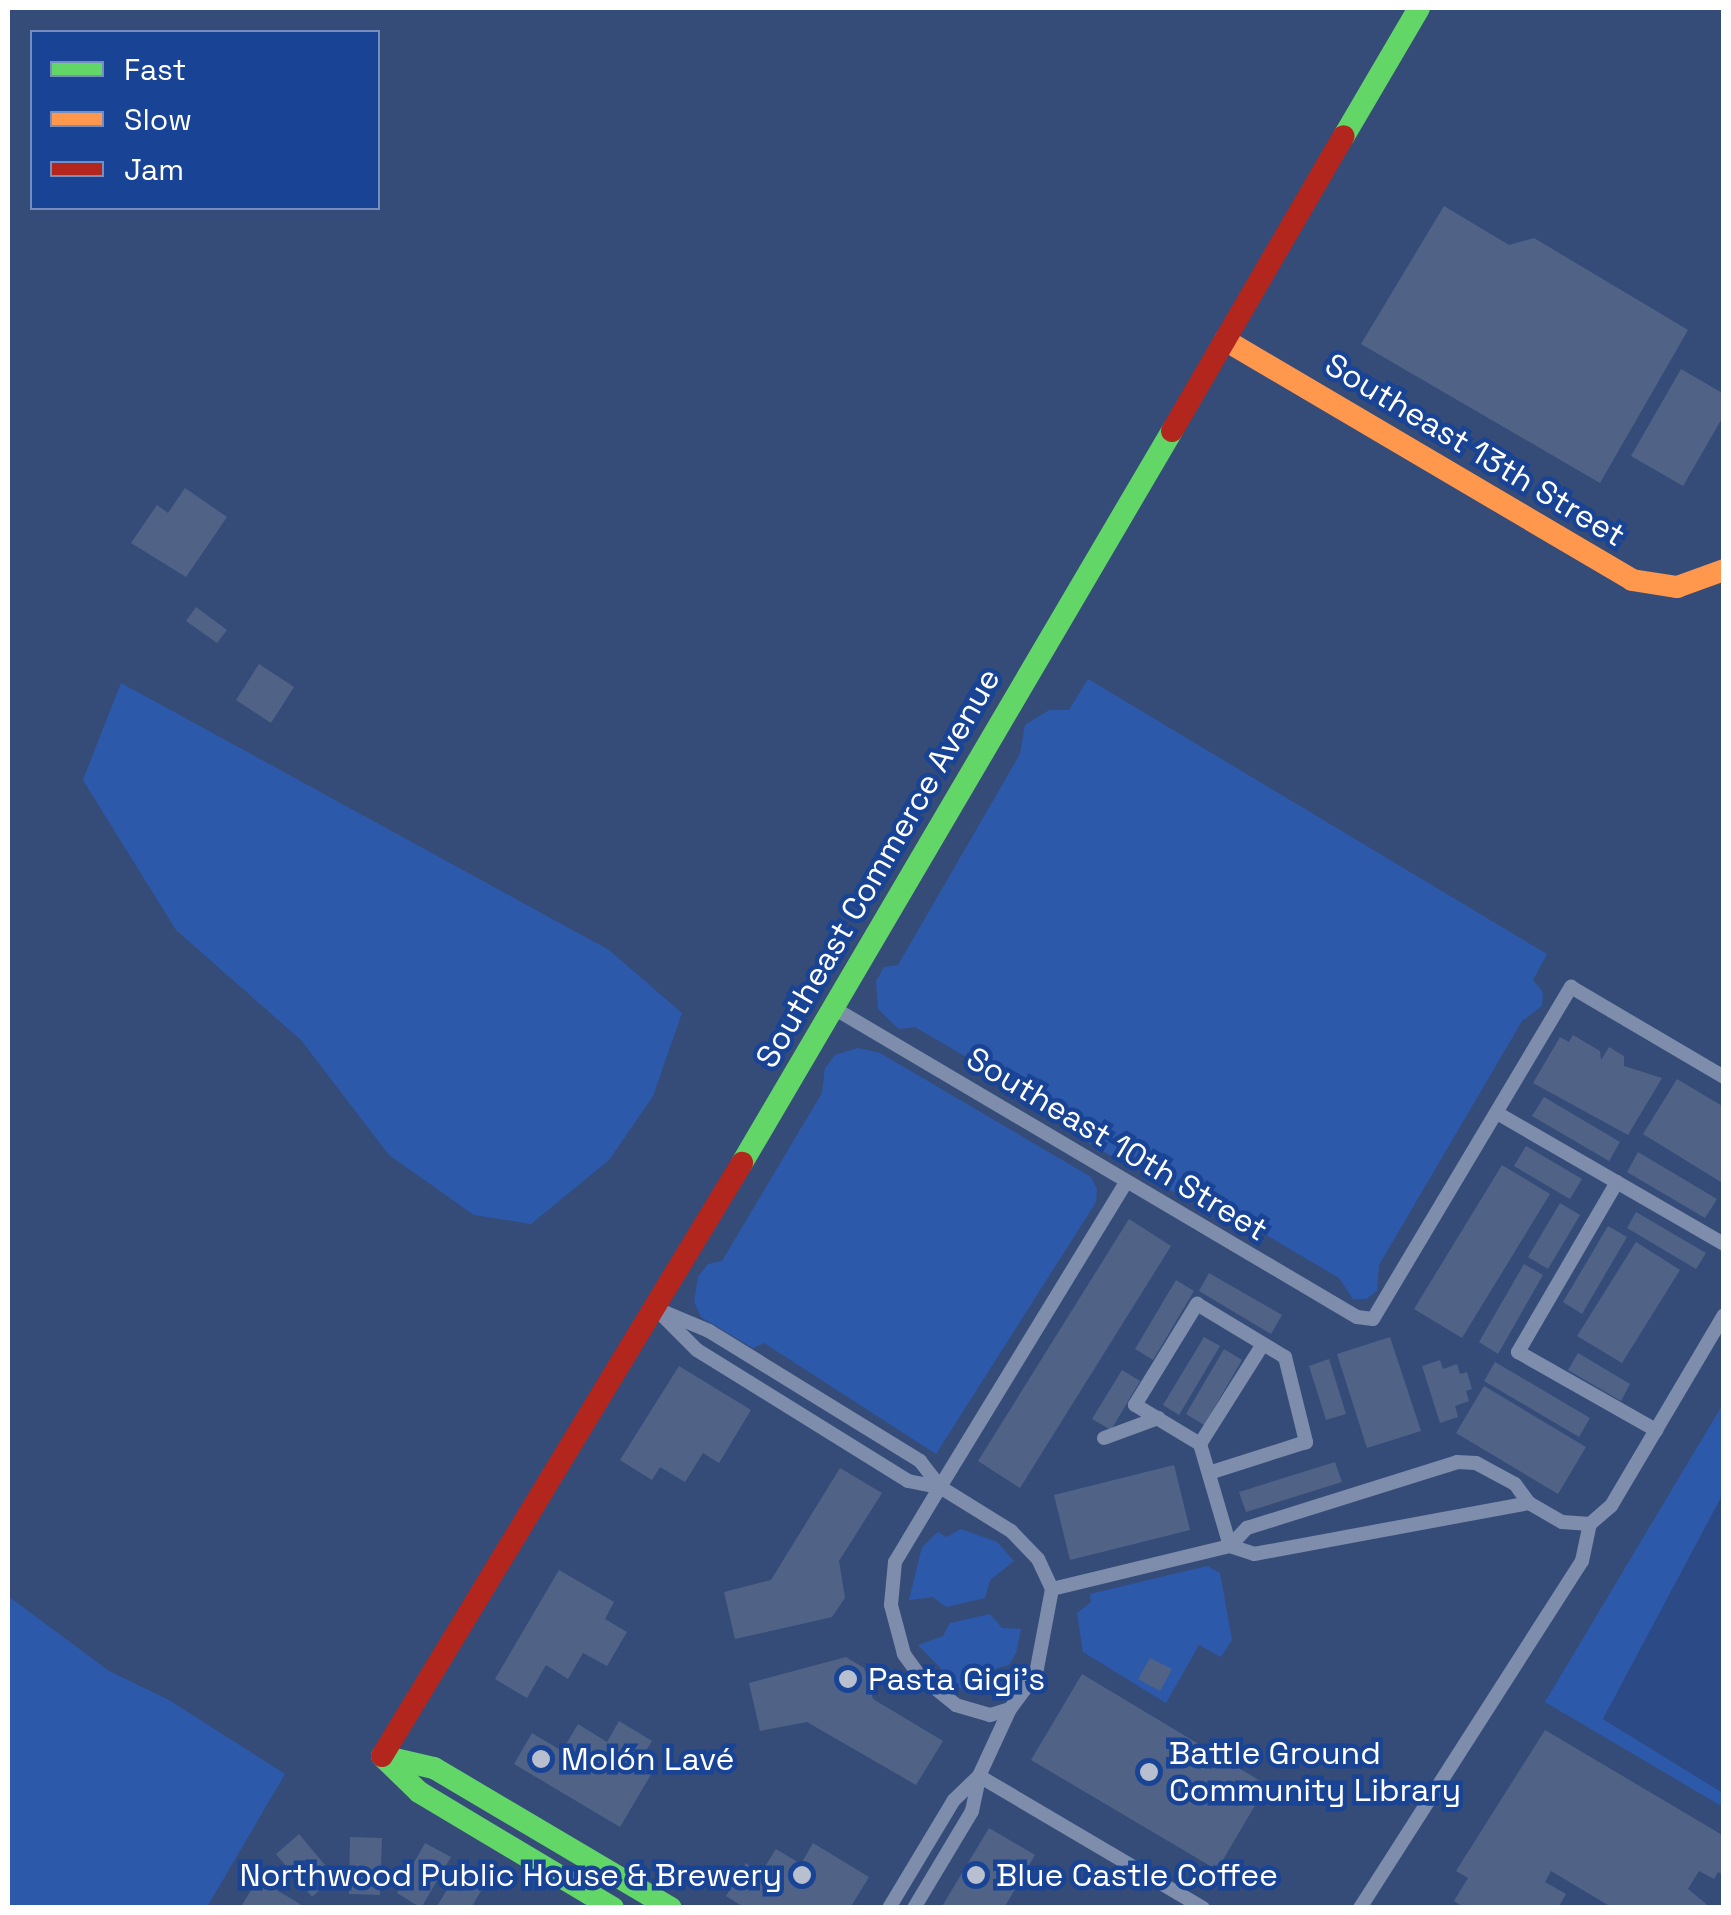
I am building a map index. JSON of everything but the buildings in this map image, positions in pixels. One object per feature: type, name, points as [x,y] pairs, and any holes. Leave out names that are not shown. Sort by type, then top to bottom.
[{"type":"street","name":"Southeast Commerce Avenue","points":[[382,1756],[835,1009],[1420,8]]},
{"type":"street","name":"Southeast 13th Street","points":[[1225,340],[1622,575],[1666,587],[1700,582],[1724,570]]},
{"type":"street","points":[[382,1756],[420,1792],[613,1908]]},
{"type":"street","points":[[382,1756],[434,1768],[671,1908]]},
{"type":"lane","points":[[1724,1077],[1572,987],[1497,1114],[1724,1244]]},
{"type":"lane","name":"Southeast 10th Street","points":[[835,1009],[1357,1316],[1373,1319],[1497,1114]]},
{"type":"lane","points":[[1010,1709],[990,1715],[967,1710],[940,1695],[909,1662],[896,1628],[890,1596],[895,1562],[1126,1182]]},
{"type":"lane","points":[[1617,1182],[1518,1352],[1656,1430]]},
{"type":"lane","points":[[1209,1473],[1306,1442],[1285,1357],[1197,1304],[1135,1404],[1200,1444],[1230,1546]]},
{"type":"lane","points":[[654,1308],[697,1350],[908,1480],[940,1487]]},
{"type":"lane","points":[[654,1308],[709,1330],[920,1461],[940,1487],[1010,1532],[1038,1559],[1052,1588],[1046,1649],[1030,1686],[1010,1709],[979,1776],[972,1810],[914,1908]]},
{"type":"lane","points":[[1360,1908],[1585,1556],[1590,1524],[1611,1506],[1724,1315]]},
{"type":"lane","points":[[1200,1444],[1263,1344]]},
{"type":"lane","points":[[1104,1438],[1158,1418]]},
{"type":"lane","points":[[1230,1546],[1247,1528],[1457,1462],[1476,1463],[1515,1484],[1529,1503],[1562,1522],[1590,1524]]},
{"type":"lane","points":[[1052,1588],[1230,1546],[1254,1554],[1529,1503]]},
{"type":"lane","points":[[890,1908],[954,1800],[979,1776]]},
{"type":"lane","points":[[979,1776],[1203,1908]]},
{"type":"shaded area","points":[[1088,679],[1547,954],[1533,980],[1543,992],[1542,1006],[1522,1021],[1379,1265],[1377,1291],[1366,1299],[1353,1299],[1339,1278],[1195,1193],[1182,1196],[1157,1183],[1154,1168],[1127,1153],[1111,1156],[1087,1142],[1084,1126],[915,1027],[899,1029],[878,1009],[876,981],[884,967],[898,965],[1020,754],[1025,725],[1049,710],[1069,710]]},
{"type":"shaded area","points":[[121,683],[609,950],[682,1013],[653,1096],[609,1160],[531,1224],[474,1215],[389,1155],[301,1040],[176,930],[83,780]]},
{"type":"shaded area","points":[[858,1048],[880,1053],[1091,1177],[1097,1189],[1096,1202],[936,1454],[764,1343],[753,1348],[701,1317],[694,1302],[698,1277],[708,1264],[722,1261],[822,1093],[825,1068],[835,1055]]},
{"type":"shaded area","points":[[1723,1404],[1723,1494],[1603,1719],[1723,1793],[1723,1807],[1545,1702]]},
{"type":"shaded area","points":[[1723,1494],[1723,1793],[1603,1719]]},
{"type":"shaded area","points":[[961,1529],[997,1542],[1014,1561],[990,1580],[985,1598],[946,1607],[933,1597],[909,1600],[922,1547],[938,1532],[946,1537]]},
{"type":"shaded area","points":[[1207,1566],[1220,1573],[1232,1640],[1221,1657],[1199,1645],[1166,1703],[1083,1652],[1077,1613],[1091,1602],[1090,1594]]},
{"type":"shaded area","points":[[8,1596],[109,1671],[169,1700],[285,1774],[207,1907],[8,1907]]},
{"type":"shaded area","points":[[990,1614],[1002,1628],[1021,1629],[1016,1653],[1009,1665],[990,1670],[981,1686],[969,1683],[963,1691],[918,1645],[943,1636],[950,1623]]},
{"type":"traffic: fast","points":[[1344,136],[1419,8]]},
{"type":"traffic: fast","points":[[742,1163],[1172,431]]},
{"type":"traffic: fast","points":[[382,1756],[434,1768],[671,1908]]},
{"type":"traffic: fast","points":[[384,1758],[419,1792],[613,1908]]},
{"type":"traffic: slow","points":[[1225,340],[1632,580],[1677,587],[1724,570]]},
{"type":"traffic: jam","points":[[1172,431],[1344,136]]},
{"type":"traffic: jam","points":[[382,1756],[742,1163]]},
{"type":"place","name":"Pasta Gigi's","points":[[848,1679]]},
{"type":"place","name":"Molón Lavé","points":[[541,1759]]},
{"type":"place","name":"Battle Ground Community Library","points":[[1149,1772]]},
{"type":"place","name":"Northwood Public House & Brewery","points":[[802,1875]]},
{"type":"place","name":"Blue Castle Coffee","points":[[976,1875]]}]
